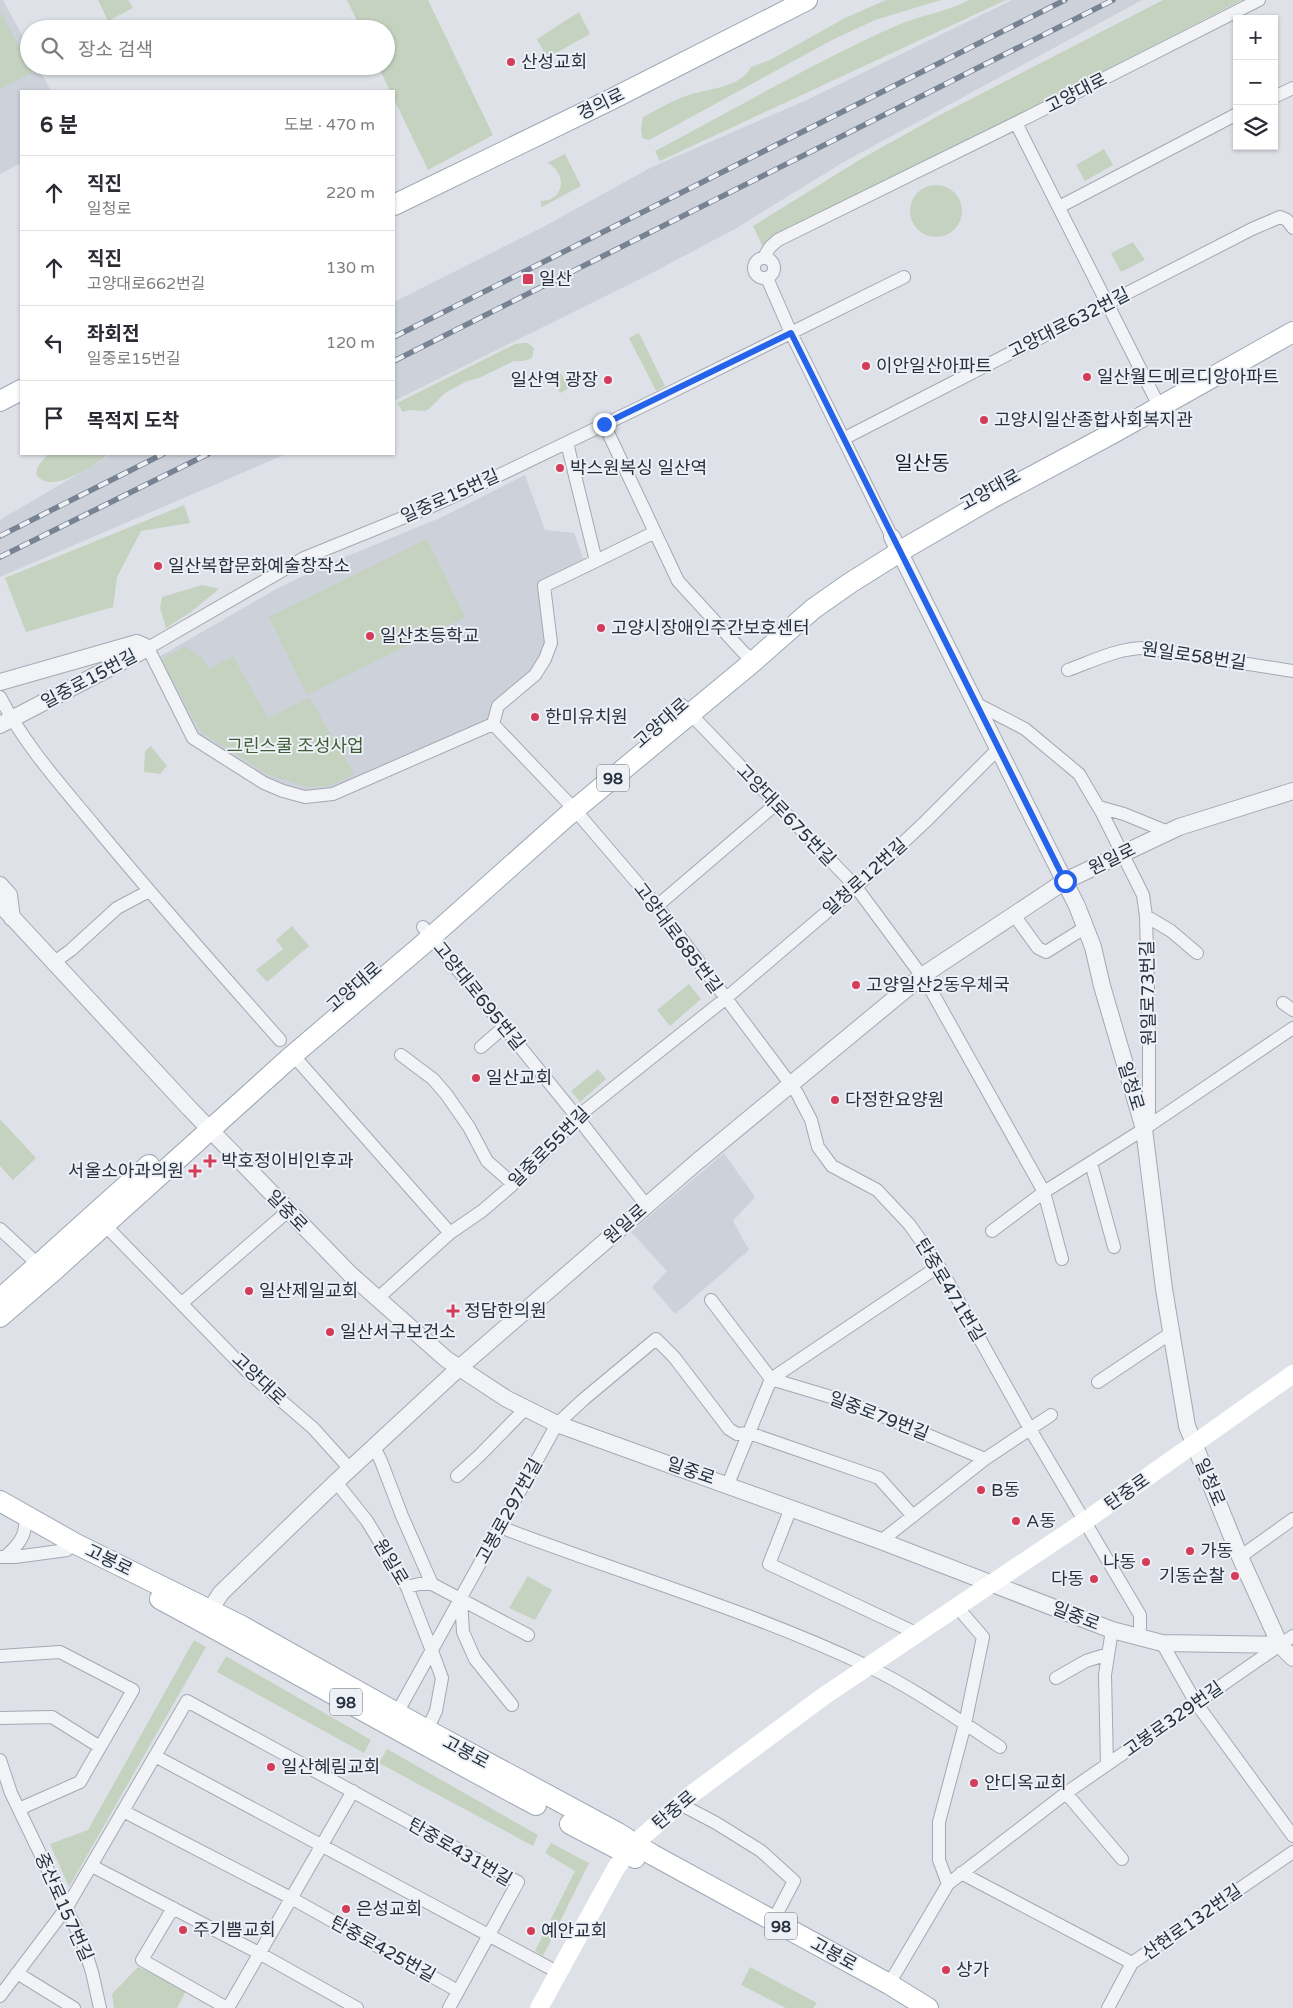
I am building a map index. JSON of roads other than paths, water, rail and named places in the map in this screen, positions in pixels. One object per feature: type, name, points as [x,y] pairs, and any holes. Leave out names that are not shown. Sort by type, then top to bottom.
[{"type":"main road","name":"경의로","points":[[395,197],[606,92],[777,0]]},
{"type":"main road","name":"경의로","points":[[395,205],[610,100],[807,0]]},
{"type":"main road","name":"고양대로","points":[[0,1317],[44,1269],[99,1219],[427,932],[569,803],[749,657],[850,583],[896,544],[1293,323]]},
{"type":"main road","name":"고양대로","points":[[896,544],[990,499],[1293,332]]},
{"type":"main road","points":[[0,387],[20,377]]},
{"type":"main road","points":[[0,401],[20,391]]},
{"type":"main road","name":"고양대로","points":[[205,1125],[286,1047],[427,932]]},
{"type":"main road","name":"고양대로","points":[[0,1299],[44,1269]]},
{"type":"main road","name":"탄중로","points":[[540,2008],[616,1868],[630,1848],[680,1804],[824,1696],[1085,1521],[1293,1374]]},
{"type":"main road","name":"고봉로","points":[[0,1501],[205,1615],[397,1713],[903,2008]]},
{"type":"main road","name":"고봉로","points":[[0,1512],[67,1550],[205,1615],[422,1744],[773,1921],[889,1984],[928,2008]]},
{"type":"street","name":"고양대로","points":[[791,333],[768,278],[773,273],[774,266],[771,260],[764,257],[770,247],[778,240],[1016,123],[1259,0]]},
{"type":"street","points":[[1278,95],[1293,88]]},
{"type":"street","points":[[1059,207],[1233,116]]},
{"type":"street","points":[[1016,123],[1156,398]]},
{"type":"street","name":"고양대로632번길","points":[[843,439],[1243,233],[1276,218],[1283,218],[1291,223],[1293,228]]},
{"type":"street","name":"일중로15번길","points":[[6,722],[148,648],[304,558],[432,506],[567,443],[904,276]]},
{"type":"street","points":[[791,333],[896,544]]},
{"type":"street","points":[[604,424],[682,587],[749,657]]},
{"type":"street","points":[[567,443],[596,561]]},
{"type":"street","points":[[493,724],[498,706],[535,675],[545,659],[551,642],[544,586],[655,532]]},
{"type":"street","name":"일청로","points":[[896,544],[1065,881],[1094,947],[1102,986],[1144,1129],[1158,1246],[1186,1418],[1240,1557],[1286,1640],[1293,1658]]},
{"type":"street","points":[[0,682],[137,643],[148,648],[193,738],[264,783],[305,797],[333,794],[493,724]]},
{"type":"street","name":"원일로58번길","points":[[1068,670],[1118,651],[1144,648],[1293,671]]},
{"type":"street","points":[[0,697],[6,722],[35,753],[149,891],[450,1233]]},
{"type":"street","name":"원일로73번길","points":[[977,704],[1025,729],[1079,774],[1123,853],[1143,895],[1146,916],[1150,1034],[1149,1112],[1144,1129]]},
{"type":"street","name":"고양대로675번길","points":[[686,709],[856,887],[922,976]]},
{"type":"street","points":[[493,724],[569,803]]},
{"type":"street","name":"일청로12번길","points":[[725,999],[856,887],[999,748]]},
{"type":"street","name":"원일로","points":[[205,1615],[221,1593],[336,1482],[459,1368],[646,1205],[922,976],[1065,881],[1168,832],[1293,791]]},
{"type":"street","name":"고양대로685번길","points":[[569,803],[657,906],[725,999],[791,1084]]},
{"type":"street","points":[[657,906],[776,804]]},
{"type":"street","points":[[1098,807],[1124,814],[1168,832]]},
{"type":"street","points":[[0,885],[9,895],[6,915]]},
{"type":"street","points":[[53,963],[71,950],[118,908],[149,891]]},
{"type":"street","name":"일중로","points":[[0,904],[6,915],[205,1125],[377,1299],[417,1336],[459,1368],[525,1409],[557,1424],[882,1541],[1112,1630],[1162,1643],[1286,1640]]},
{"type":"street","points":[[1014,915],[1038,948],[1046,952],[1086,927]]},
{"type":"street","name":"원일로73번길","points":[[1146,916],[1171,932],[1197,953]]},
{"type":"street","name":"고양대로695번길","points":[[427,932],[646,1205]]},
{"type":"street","points":[[922,976],[1044,1192],[1062,1260]]},
{"type":"street","name":"일중로55번길","points":[[377,1299],[450,1233],[482,1211],[513,1184],[577,1117],[725,999]]},
{"type":"street","points":[[481,1047],[504,1027]]},
{"type":"street","points":[[992,1231],[1044,1192],[1144,1129],[1293,1028]]},
{"type":"street","points":[[402,1055],[433,1079],[446,1094],[469,1127],[487,1161],[513,1184]]},
{"type":"street","name":"탄중로471번길","points":[[791,1084],[810,1120],[818,1147],[832,1166],[878,1190],[909,1224],[939,1266],[1030,1429],[1140,1615],[1140,1628],[1137,1636]]},
{"type":"street","points":[[1091,1163],[1114,1246]]},
{"type":"street","points":[[182,1303],[288,1211]]},
{"type":"street","name":"고양대로","points":[[99,1219],[248,1372],[313,1428],[350,1469]]},
{"type":"street","points":[[0,1229],[44,1269]]},
{"type":"street","points":[[728,1484],[770,1379],[939,1266]]},
{"type":"street","points":[[711,1300],[770,1379]]},
{"type":"street","points":[[1098,1382],[1171,1333]]},
{"type":"street","points":[[557,1424],[584,1398],[656,1339],[674,1357],[729,1429],[737,1434],[749,1433],[879,1478],[913,1516]]},
{"type":"street","name":"일중로79번길","points":[[770,1379],[850,1403],[985,1458]]},
{"type":"street","points":[[457,1476],[480,1456],[525,1409]]},
{"type":"street","points":[[882,1541],[985,1458],[1051,1415]]},
{"type":"street","name":"고봉로297번길","points":[[397,1713],[557,1424]]},
{"type":"street","points":[[374,1447],[382,1461],[402,1516],[432,1584]]},
{"type":"street","name":"원일로","points":[[336,1482],[367,1522],[407,1587],[442,1678],[436,1711],[427,1730]]},
{"type":"street","points":[[791,1508],[769,1564],[918,1634]]},
{"type":"street","points":[[1240,1557],[1293,1520]]},
{"type":"street","points":[[3,1556],[20,1541],[24,1534],[25,1526]]},
{"type":"street","points":[[500,1527],[781,1628],[869,1667],[937,1706],[1000,1747]]},
{"type":"street","points":[[3,1556],[15,1557],[67,1550]]},
{"type":"street","points":[[407,1587],[419,1584],[432,1584],[528,1635]]},
{"type":"street","points":[[461,1598],[463,1632],[475,1659],[512,1705]]},
{"type":"street","points":[[948,1884],[939,1860],[939,1822],[965,1724],[983,1637],[958,1606]]},
{"type":"street","points":[[1107,1765],[1105,1675],[1112,1630]]},
{"type":"street","name":"고봉로329번길","points":[[889,1984],[948,1884],[1066,1793],[1286,1640]]},
{"type":"street","points":[[1162,1643],[1196,1703],[1293,1836]]},
{"type":"street","points":[[0,1656],[60,1652],[132,1690],[80,1782],[18,1809]]},
{"type":"street","name":"일중로","points":[[1056,1678],[1086,1661],[1108,1654]]},
{"type":"street","name":"탄중로431번길","points":[[155,1756],[186,1701],[518,1882],[489,1936]]},
{"type":"street","points":[[0,1718],[52,1717],[100,1747]]},
{"type":"street","points":[[0,1996],[67,1907],[155,1756],[558,1974]]},
{"type":"street","name":"중산로157번길","points":[[0,1760],[18,1809],[67,1907],[85,1949],[100,2008]]},
{"type":"street","points":[[173,1908],[142,1960],[228,2008],[353,1791]]},
{"type":"street","points":[[1066,1793],[1122,1859]]},
{"type":"street","points":[[680,1804],[716,1823],[761,1852],[794,1881],[773,1921]]},
{"type":"street","name":"탄중로425번길","points":[[123,1812],[291,1898],[458,1991]]},
{"type":"street","name":"산현로132번길","points":[[1108,2008],[1132,1963],[1293,1852]]},
{"type":"street","points":[[92,1866],[259,1953],[357,2008]]},
{"type":"street","points":[[961,1873],[1132,1963]]},
{"type":"street","points":[[449,2008],[489,1936]]},
{"type":"street","points":[[17,1973],[74,2008]]},
{"type":"railway","points":[[395,336],[1065,0]]},
{"type":"railway","points":[[395,360],[1113,0]]},
{"type":"railway","points":[[0,536],[161,455]]},
{"type":"railway","points":[[0,557],[206,455]]},
{"type":"place","name":"산성교회","points":[[511,62]]},
{"type":"place","name":"일산","points":[[528,279]]},
{"type":"place","name":"이안일산아파트","points":[[866,366]]},
{"type":"place","name":"일산월드메르디앙아파트","points":[[1087,377]]},
{"type":"place","name":"일산역 광장","points":[[608,380]]},
{"type":"place","name":"고양시일산종합사회복지관","points":[[984,420]]},
{"type":"place","name":"박스원복싱 일산역","points":[[560,468]]},
{"type":"place","name":"일산복합문화예술창작소","points":[[158,566]]},
{"type":"place","name":"고양시장애인주간보호센터","points":[[601,628]]},
{"type":"place","name":"일산초등학교","points":[[370,636]]},
{"type":"place","name":"한미유치원","points":[[535,717]]},
{"type":"place","name":"고양일산2동우체국","points":[[856,985]]},
{"type":"place","name":"일산교회","points":[[476,1078]]},
{"type":"place","name":"다정한요양원","points":[[835,1100]]},
{"type":"place","name":"박호정이비인후과","points":[[210,1161]]},
{"type":"place","name":"서울소아과의원","points":[[195,1171]]},
{"type":"place","name":"일산제일교회","points":[[249,1291]]},
{"type":"place","name":"정담한의원","points":[[453,1311]]},
{"type":"place","name":"일산서구보건소","points":[[330,1332]]},
{"type":"place","name":"B동","points":[[981,1490]]},
{"type":"place","name":"A동","points":[[1016,1521]]},
{"type":"place","name":"가동","points":[[1190,1551]]},
{"type":"place","name":"나동","points":[[1146,1562]]},
{"type":"place","name":"기동순찰","points":[[1235,1576]]},
{"type":"place","name":"다동","points":[[1094,1579]]},
{"type":"place","name":"일산혜림교회","points":[[271,1767]]},
{"type":"place","name":"안디옥교회","points":[[974,1783]]},
{"type":"place","name":"은성교회","points":[[346,1909]]},
{"type":"place","name":"주기쁨교회","points":[[183,1930]]},
{"type":"place","name":"예안교회","points":[[531,1931]]},
{"type":"place","name":"상가","points":[[946,1970]]},
{"type":"district","name":"일산동","points":[[922,463]]},
{"type":"park label","name":"그린스쿨 조성사업","points":[[295,746]]}]
